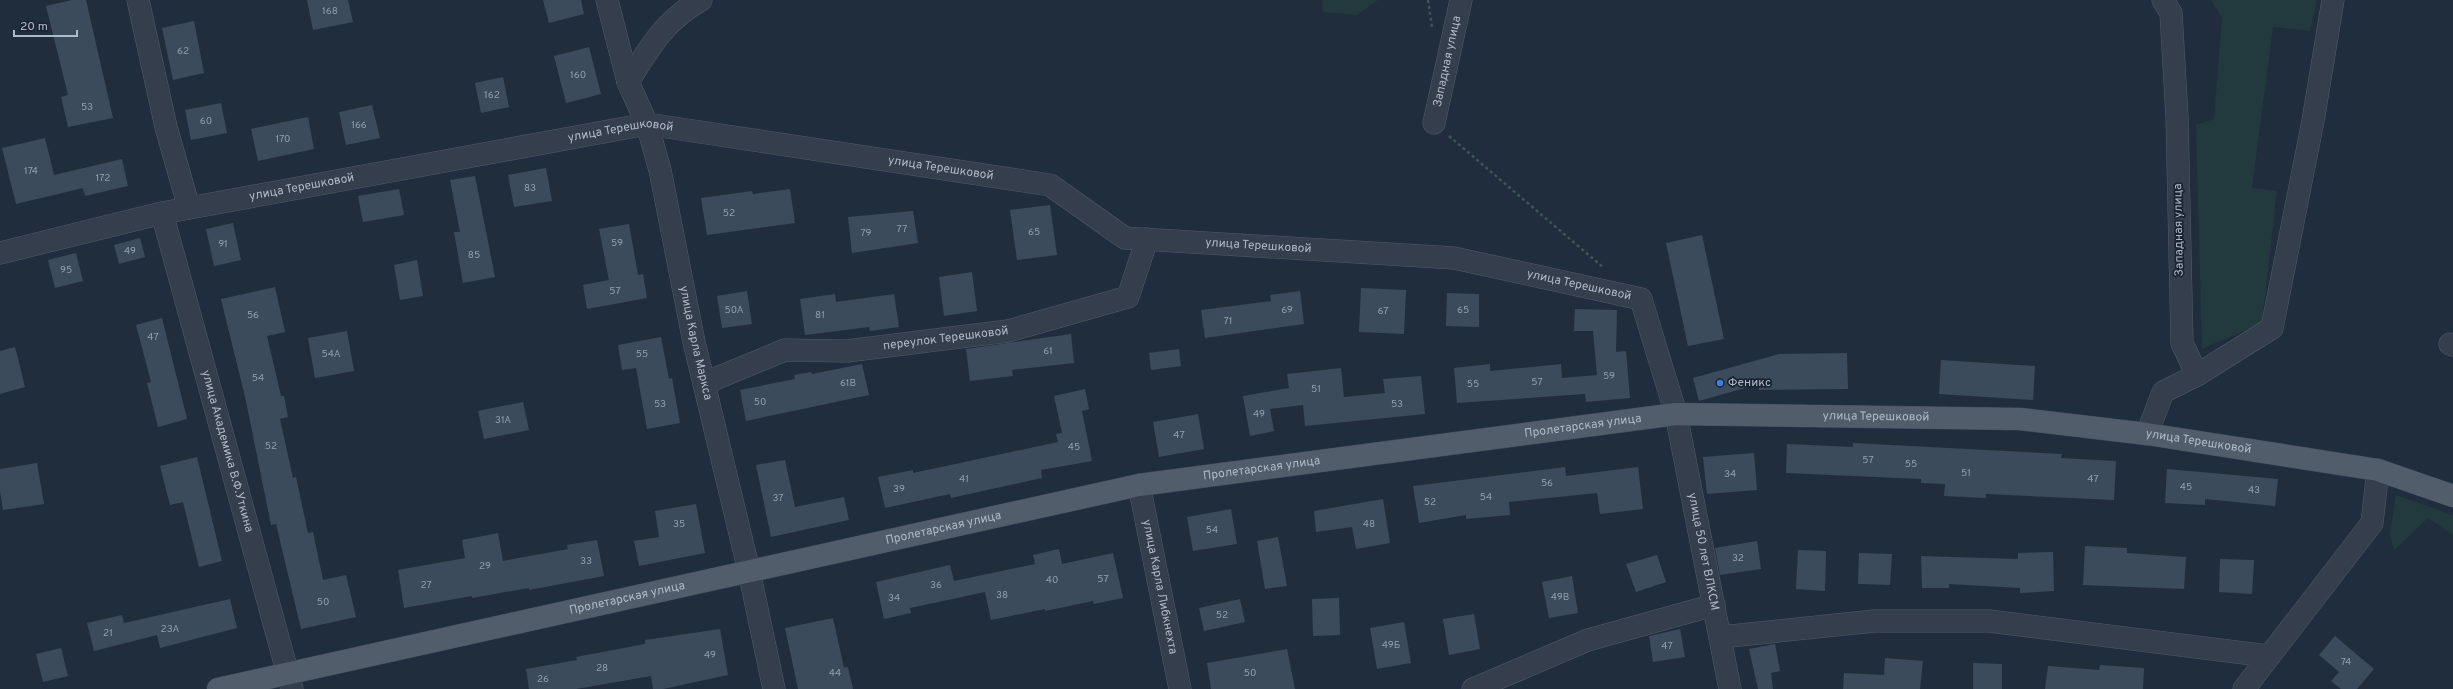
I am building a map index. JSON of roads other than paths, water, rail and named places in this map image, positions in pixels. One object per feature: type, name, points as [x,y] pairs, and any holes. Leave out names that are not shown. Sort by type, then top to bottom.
[{"type":"main road","name":"Пролетарская улица","points":[[218,689],[290,680],[749,572],[1139,485],[1676,414]]},
{"type":"main road","name":"улица Терешковой","points":[[1676,414],[2020,419],[2147,434],[2378,470],[2453,496]]},
{"type":"street","points":[[138,0],[166,127],[189,208]]},
{"type":"street","name":"улица Карла Маркса","points":[[608,0],[628,82],[647,124],[660,170],[694,342],[749,572],[774,689]]},
{"type":"street","points":[[628,82],[657,36],[685,9],[701,0]]},
{"type":"street","name":"Западная улица","points":[[1434,123],[1460,0]]},
{"type":"street","name":"Западная улица","points":[[2163,0],[2171,13],[2177,116],[2182,343],[2198,375]]},
{"type":"street","points":[[2147,434],[2163,392],[2198,375],[2272,328],[2313,121],[2333,0]]},
{"type":"street","name":"улица Терешковой","points":[[0,253],[162,213],[647,124],[1050,185],[1125,238],[1454,258],[1641,299],[1676,414]]},
{"type":"street","name":"улица Академика В.Ф.Уткина","points":[[162,213],[290,680]]},
{"type":"street","name":"переулок Терешковой","points":[[705,383],[785,350],[847,351],[1008,331],[1128,297],[1147,239]]},
{"type":"street","name":"улица 50 лет ВЛКСМ","points":[[1676,414],[1730,689]]},
{"type":"street","points":[[2244,689],[2372,523],[2378,470]]},
{"type":"street","name":"улица Карла Либкнехта","points":[[1139,485],[1180,689]]},
{"type":"street","points":[[1473,689],[1588,640],[1714,604]]},
{"type":"street","points":[[1721,637],[1874,621],[1989,621],[2268,656]]},
{"type":"place","name":"Феникс","points":[[1720,383]]}]
